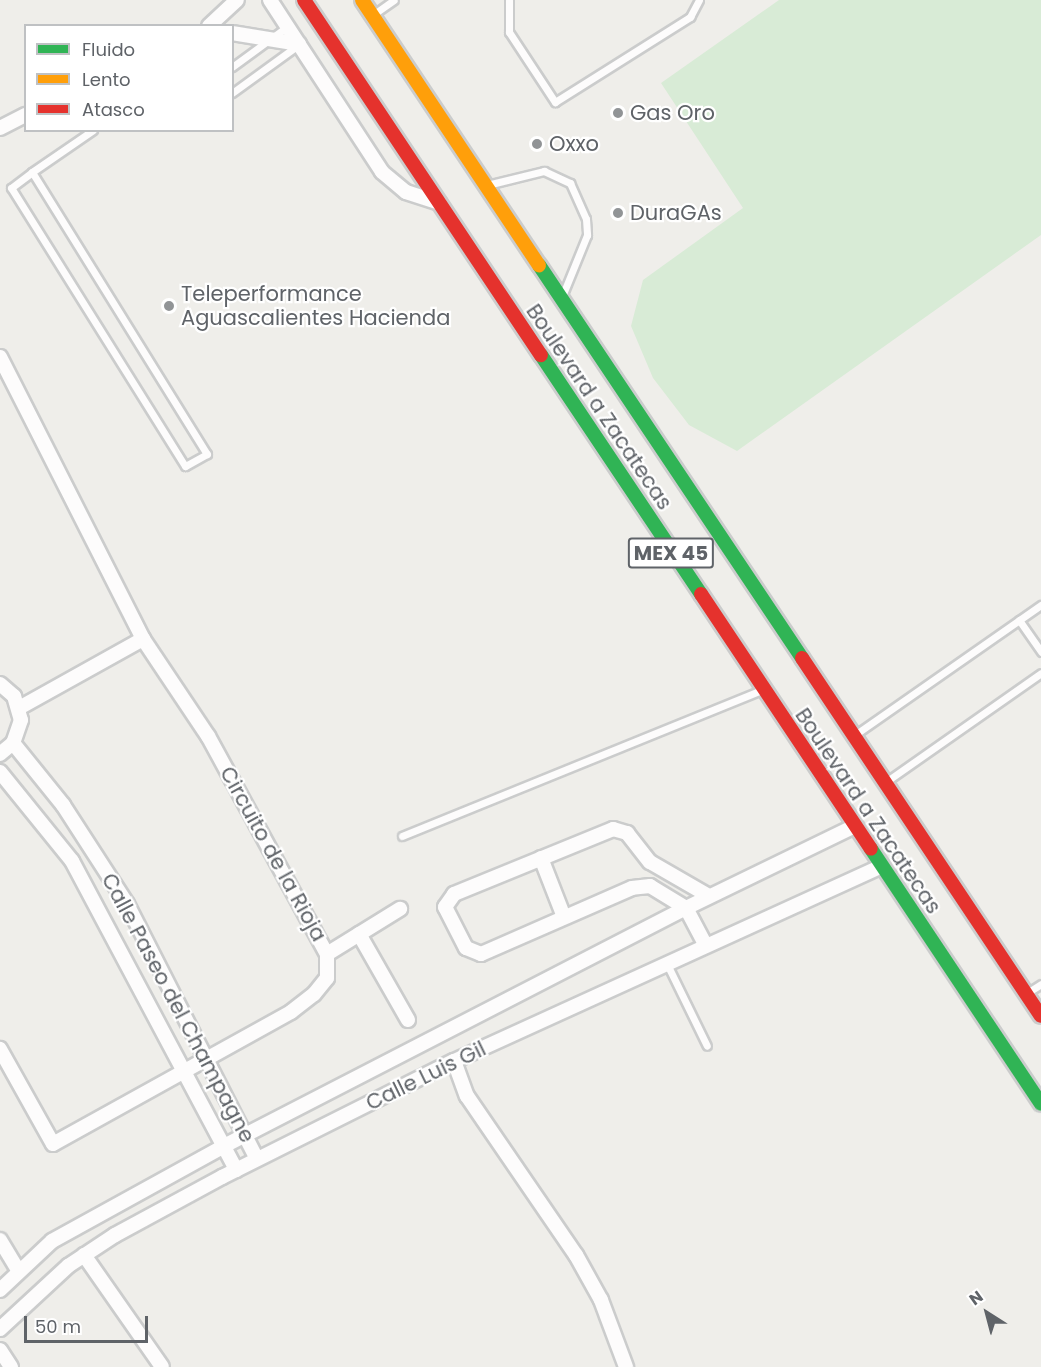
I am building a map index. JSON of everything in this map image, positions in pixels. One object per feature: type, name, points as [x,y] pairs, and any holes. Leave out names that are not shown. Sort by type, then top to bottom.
[{"type":"main road","name":"Boulevard a Zacatecas","points":[[304,0],[879,867],[1041,1104]]},
{"type":"main road","name":"Boulevard a Zacatecas","points":[[362,0],[1041,1016]]},
{"type":"street","points":[[211,24],[237,0]]},
{"type":"street","points":[[270,0],[382,172],[406,192],[439,203]]},
{"type":"street","points":[[234,33],[299,44]]},
{"type":"street","points":[[0,128],[24,116]]},
{"type":"street","name":"Circuito de la Rioja","points":[[0,357],[143,639],[208,736],[327,954],[327,978],[314,994],[206,1061],[53,1144],[0,1049]]},
{"type":"street","points":[[19,708],[143,639]]},
{"type":"street","points":[[0,684],[19,708],[19,732],[13,743],[0,754]]},
{"type":"street","name":"Calle Paseo del Champagne","points":[[13,743],[63,805],[127,904],[257,1159]]},
{"type":"street","name":"Calle Paseo del Champagne","points":[[0,772],[72,861],[236,1170]]},
{"type":"street","name":"Calle Luis Gil","points":[[0,1290],[18,1270],[52,1241],[224,1146],[709,896],[853,827]]},
{"type":"street","points":[[705,944],[686,908],[650,885],[632,888],[481,954],[466,948],[445,908],[454,894],[613,829],[627,833],[650,862],[709,896]]},
{"type":"street","points":[[541,858],[564,917]]},
{"type":"street","name":"Calle Luis Gil","points":[[0,1329],[84,1255],[236,1170],[454,1062],[666,962],[879,867]]},
{"type":"street","points":[[327,954],[400,909]]},
{"type":"street","points":[[359,934],[408,1020]]},
{"type":"street","points":[[454,1062],[466,1096],[586,1273],[601,1300],[626,1367]]},
{"type":"street","points":[[0,1240],[18,1270]]},
{"type":"street","points":[[84,1255],[162,1367]]},
{"type":"street","points":[[0,1350],[10,1367]]},
{"type":"lane","points":[[372,15],[394,0]]},
{"type":"lane","points":[[509,0],[509,32],[555,102],[690,17],[699,0]]},
{"type":"lane","points":[[234,66],[288,26]]},
{"type":"lane","points":[[234,92],[299,44]]},
{"type":"lane","points":[[32,172],[207,454],[185,466],[11,188],[32,172],[90,132]]},
{"type":"lane","points":[[486,185],[544,171],[570,183],[586,219],[587,235],[562,297]]},
{"type":"lane","points":[[853,735],[1041,605]]},
{"type":"lane","points":[[1019,620],[1041,652]]},
{"type":"lane","points":[[885,782],[1041,673]]},
{"type":"lane","points":[[402,836],[762,690]]},
{"type":"lane","points":[[666,962],[707,1046]]},
{"type":"lane","points":[[1025,994],[1041,984]]},
{"type":"green space","points":[[779,0],[1041,0],[1041,235],[737,451],[689,425],[653,378],[631,326],[643,280],[743,208],[661,83]]},
{"type":"traffic: fast","points":[[539,265],[802,658]]},
{"type":"traffic: fast","points":[[541,355],[701,594]]},
{"type":"traffic: fast","points":[[871,849],[1041,1104]]},
{"type":"traffic: slow","points":[[362,0],[539,265]]},
{"type":"traffic: jam","points":[[304,0],[541,355]]},
{"type":"traffic: jam","points":[[701,594],[871,849]]},
{"type":"traffic: jam","points":[[802,658],[1041,1016]]},
{"type":"place","name":"Gas Oro","points":[[618,113]]},
{"type":"place","name":"Oxxo","points":[[537,144]]},
{"type":"place","name":"DuraGAs","points":[[618,213]]},
{"type":"place","name":"Teleperformance Aguascalientes Hacienda","points":[[169,306]]}]
